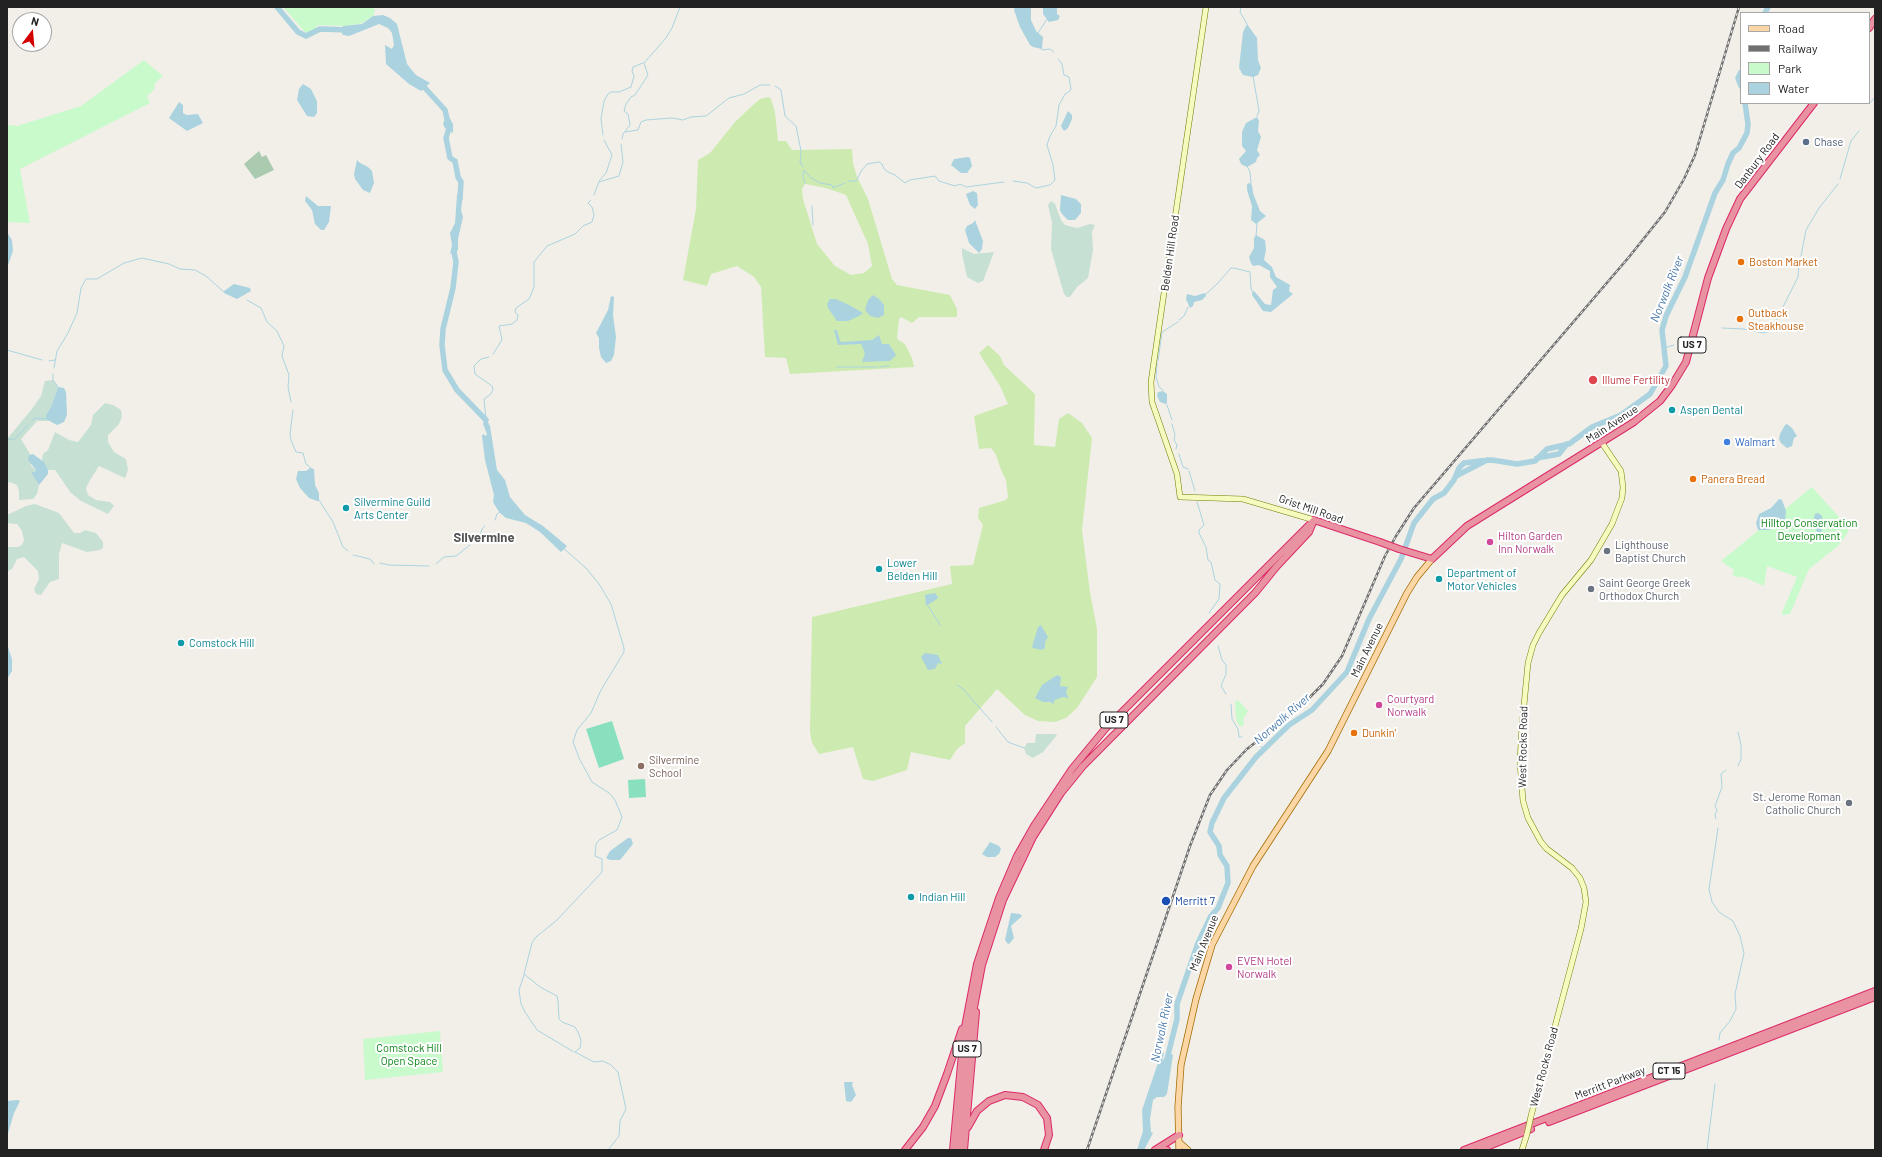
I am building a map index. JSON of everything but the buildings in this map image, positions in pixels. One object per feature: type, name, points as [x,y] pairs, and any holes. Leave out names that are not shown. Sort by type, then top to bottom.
[{"type":"highway","name":"Danbury Road","points":[[1714,258],[1740,199],[1813,104]]},
{"type":"highway","name":"Main Avenue","points":[[1432,559],[1468,526],[1649,411],[1668,390],[1683,369],[1690,350],[1701,300],[1714,258]]},
{"type":"highway","name":"Grist Mill Road","points":[[1314,520],[1432,559]]},
{"type":"highway","name":"US 7","points":[[958,1150],[971,1016],[987,949],[1003,900],[1017,868],[1042,822],[1061,793],[1095,753],[1255,593],[1277,566],[1309,532],[1314,520]]},
{"type":"highway","name":"US 7","points":[[953,1150],[964,1038],[973,981],[987,931],[1010,872],[1034,826],[1072,769],[1117,716],[1314,520]]},
{"type":"highway","points":[[964,1150],[977,1003],[987,949]]},
{"type":"highway","points":[[905,1150],[923,1127],[941,1091],[960,1035],[967,997],[973,981]]},
{"type":"highway","name":"Merritt Parkway","points":[[1464,1150],[1875,991]]},
{"type":"highway","name":"Merritt Parkway","points":[[1479,1150],[1875,997]]},
{"type":"highway","points":[[964,1150],[969,1124],[977,1111],[992,1100],[1010,1095],[1031,1100],[1043,1111],[1048,1122],[1049,1130],[1048,1139],[1044,1150]]},
{"type":"highway","points":[[1155,1150],[1179,1135]]},
{"type":"highway","points":[[1159,1150],[1167,1150]]},
{"type":"main road","name":"Belden Hill Road","points":[[1180,497],[1177,474],[1154,409],[1151,382],[1206,7]]},
{"type":"main road","name":"West Rocks Road","points":[[1522,1150],[1581,929],[1586,902],[1584,888],[1580,878],[1572,868],[1547,849],[1541,842],[1528,818],[1523,800],[1520,762],[1528,664],[1533,645],[1539,633],[1562,595],[1591,560],[1612,524],[1621,500],[1623,487],[1621,471],[1602,442]]},
{"type":"main road","name":"Grist Mill Road","points":[[1180,497],[1243,499],[1314,520]]},
{"type":"main road","name":"Main Avenue","points":[[1179,1150],[1179,1080],[1183,1055],[1202,976],[1215,937],[1253,866],[1328,750],[1407,593],[1417,577],[1432,559]]},
{"type":"main road","points":[[1179,1142],[1188,1150]]},
{"type":"green space","points":[[283,7],[372,7],[375,10],[373,16],[362,23],[346,26],[318,25],[311,34],[305,32]]},
{"type":"green space","points":[[144,60],[163,76],[155,83],[154,90],[147,96],[150,103],[20,169],[30,223],[7,222],[7,125],[17,126],[81,106]]},
{"type":"green space","points":[[769,97],[771,99],[775,112],[778,141],[786,141],[792,150],[852,149],[853,163],[857,177],[868,199],[892,279],[897,285],[950,295],[957,309],[957,317],[919,317],[912,323],[901,317],[899,319],[897,339],[905,344],[912,358],[914,367],[790,374],[786,358],[765,357],[761,287],[754,277],[737,266],[711,274],[707,286],[683,280],[696,209],[698,160],[710,153],[735,122],[760,99]],"holes":[[[805,184],[826,188],[846,195],[868,244],[872,266],[864,273],[851,275],[835,266],[817,244],[803,199],[802,189]]]},
{"type":"green space","points":[[259,151],[262,157],[266,155],[274,170],[255,179],[244,164]]},
{"type":"green space","points":[[1051,201],[1055,204],[1061,220],[1065,225],[1077,228],[1090,224],[1095,225],[1092,232],[1093,250],[1088,278],[1077,287],[1070,297],[1067,297],[1064,294],[1051,249],[1052,222],[1048,205]]},
{"type":"green space","points":[[962,248],[974,254],[994,252],[983,281],[978,283],[967,277]]},
{"type":"green space","points":[[988,345],[1000,356],[1004,365],[1035,394],[1034,445],[1055,447],[1059,419],[1068,413],[1082,423],[1092,438],[1082,530],[1090,592],[1097,629],[1097,677],[1077,708],[1066,718],[1055,722],[1038,721],[1025,715],[997,689],[965,726],[965,743],[957,749],[950,760],[911,752],[907,770],[873,781],[863,779],[853,747],[819,754],[812,743],[810,732],[812,617],[952,584],[950,566],[973,565],[983,525],[978,518],[979,508],[1006,500],[1008,497],[1006,480],[996,455],[991,448],[979,449],[974,416],[1008,404],[1000,386],[979,353]]},
{"type":"green space","points":[[53,380],[58,387],[51,407],[46,415],[46,419],[50,421],[37,421],[21,439],[30,454],[31,466],[36,470],[34,475],[39,485],[37,494],[33,499],[19,500],[17,485],[10,482],[7,483],[7,439],[41,396],[45,381]]},
{"type":"green space","points":[[105,403],[113,405],[121,410],[122,417],[119,424],[108,435],[108,442],[114,452],[126,459],[128,470],[125,478],[99,466],[86,488],[88,495],[96,500],[110,502],[114,506],[108,514],[81,501],[71,493],[55,470],[48,470],[42,460],[43,454],[48,450],[55,432],[69,440],[78,442],[91,425],[93,415]]},
{"type":"green space","name":"Hilltop Conservation Development","points":[[1812,487],[1849,528],[1847,534],[1838,546],[1809,569],[1790,614],[1781,615],[1797,577],[1767,566],[1764,586],[1741,576],[1740,578],[1732,575],[1734,570],[1721,561]]},
{"type":"green space","points":[[35,504],[59,513],[74,533],[80,533],[85,530],[96,533],[103,542],[103,548],[100,550],[87,552],[62,543],[59,554],[59,579],[50,582],[41,595],[36,594],[34,589],[39,579],[38,571],[24,557],[17,559],[12,569],[7,572],[7,547],[18,547],[22,545],[24,540],[22,531],[17,524],[7,523],[7,515],[26,506]]},
{"type":"green space","points":[[1238,700],[1248,711],[1243,719],[1244,724],[1241,727],[1237,723],[1236,717],[1235,702]]},
{"type":"green space","points":[[612,721],[624,759],[599,768],[586,729]]},
{"type":"green space","points":[[1036,734],[1057,735],[1043,752],[1033,758],[1026,754],[1024,748],[1027,743],[1035,743]]},
{"type":"green space","points":[[645,779],[646,797],[629,798],[628,780]]},
{"type":"green space","name":"Comstock Hill Open Space","points":[[440,1031],[443,1072],[365,1080],[363,1039]]},
{"type":"water","points":[[1015,7],[1031,7],[1031,20],[1036,31],[1043,37],[1042,49],[1030,45],[1020,27],[1014,10]]},
{"type":"water","points":[[1043,7],[1057,7],[1057,14],[1060,16],[1058,20],[1049,22],[1043,14]]},
{"type":"water","points":[[383,15],[390,18],[397,24],[407,64],[416,75],[430,83],[421,91],[409,84],[386,64],[385,45],[392,49],[394,45],[392,33],[388,28],[379,24],[349,36],[343,35],[341,31],[343,26],[362,24],[373,16]]},
{"type":"water","points":[[1247,24],[1257,38],[1258,60],[1261,68],[1258,75],[1253,77],[1243,75],[1239,68],[1243,32]]},
{"type":"water","points":[[303,84],[311,89],[317,101],[317,113],[314,117],[307,116],[297,100],[299,89]]},
{"type":"water","points":[[179,102],[183,105],[183,113],[187,115],[198,114],[203,123],[187,131],[169,118]]},
{"type":"water","points":[[1068,111],[1072,115],[1072,119],[1068,128],[1064,131],[1061,126]]},
{"type":"water","points":[[449,117],[453,124],[453,133],[445,128],[443,124],[445,118]]},
{"type":"water","points":[[1257,117],[1259,121],[1258,131],[1261,137],[1257,150],[1260,155],[1256,162],[1247,167],[1241,164],[1239,159],[1246,151],[1242,146],[1242,132],[1246,123]]},
{"type":"water","points":[[970,158],[972,166],[967,173],[961,173],[951,165],[954,159]]},
{"type":"water","points":[[357,160],[372,171],[374,183],[370,193],[363,190],[355,179],[354,174]]},
{"type":"water","points":[[1249,183],[1252,185],[1253,193],[1260,211],[1266,216],[1256,224],[1251,220],[1252,206],[1247,190],[1247,184]]},
{"type":"water","points":[[460,191],[463,194],[461,210],[463,217],[458,239],[458,250],[450,254],[452,245],[450,233],[455,223],[457,195]]},
{"type":"water","points":[[973,191],[977,193],[978,205],[975,209],[970,205],[966,194]]},
{"type":"water","points":[[1061,195],[1076,199],[1081,204],[1081,213],[1075,220],[1068,220],[1062,214],[1060,210]]},
{"type":"water","points":[[306,196],[318,206],[331,206],[329,222],[324,230],[321,230],[315,224],[312,210],[305,201]]},
{"type":"water","points":[[975,220],[983,241],[982,249],[979,253],[969,243],[965,230],[967,226]]},
{"type":"water","points":[[7,232],[12,240],[13,251],[7,268]]},
{"type":"water","points":[[1256,235],[1265,240],[1266,250],[1264,260],[1272,267],[1276,277],[1290,285],[1289,291],[1293,294],[1271,312],[1263,311],[1252,295],[1253,291],[1265,304],[1271,305],[1273,290],[1277,287],[1270,277],[1270,271],[1259,265],[1253,266],[1251,263],[1249,257],[1254,248],[1254,238]]},
{"type":"water","points":[[234,284],[250,288],[251,291],[237,299],[224,293],[224,291]]},
{"type":"water","points":[[1205,293],[1206,296],[1202,300],[1194,302],[1193,306],[1190,308],[1186,299],[1187,294],[1195,296]]},
{"type":"water","points":[[873,295],[884,305],[884,315],[878,318],[870,316],[865,310],[868,300]]},
{"type":"water","points":[[611,296],[614,297],[613,315],[616,337],[614,355],[611,361],[606,363],[601,357],[599,338],[596,333],[608,310]]},
{"type":"water","points":[[830,299],[836,299],[863,313],[848,321],[837,321],[828,308],[827,304]]},
{"type":"water","points":[[834,330],[837,330],[840,341],[842,342],[872,340],[879,335],[882,344],[889,344],[896,355],[890,361],[862,362],[865,353],[861,344],[838,345]]},
{"type":"water","points":[[58,387],[64,388],[66,392],[67,415],[64,422],[57,425],[46,419],[46,415],[51,407]]},
{"type":"water","points":[[1163,391],[1167,394],[1166,404],[1160,402],[1157,396],[1158,392]]},
{"type":"water","points":[[485,417],[490,426],[497,470],[505,480],[510,497],[525,515],[543,526],[567,546],[561,552],[540,532],[526,523],[506,518],[499,512],[493,502],[494,495],[485,460],[482,436],[483,434],[486,436],[487,434],[483,424]]},
{"type":"water","points":[[1787,424],[1792,428],[1797,436],[1794,438],[1792,446],[1787,448],[1779,439],[1780,434]]},
{"type":"water","points":[[33,454],[44,462],[48,470],[48,474],[39,485],[31,472],[35,472],[36,470],[28,460],[29,455]]},
{"type":"water","points":[[310,468],[314,469],[315,485],[319,493],[319,501],[309,498],[300,488],[296,479],[298,471],[306,471]]},
{"type":"water","points":[[1779,499],[1782,500],[1786,511],[1785,522],[1769,530],[1758,530],[1756,523],[1759,514],[1771,508]]},
{"type":"water","points":[[1818,513],[1822,516],[1823,527],[1821,532],[1817,534],[1814,517],[1815,514]]},
{"type":"water","points":[[935,593],[938,597],[937,599],[926,606],[925,595]]},
{"type":"water","points":[[1041,625],[1048,637],[1045,642],[1045,648],[1042,650],[1032,647],[1038,627]]},
{"type":"water","points":[[7,644],[12,659],[12,671],[7,679]]},
{"type":"water","points":[[925,653],[938,655],[942,664],[938,663],[935,669],[928,670],[921,657]]},
{"type":"water","points":[[1057,675],[1061,677],[1060,686],[1068,687],[1066,693],[1069,698],[1063,697],[1055,700],[1053,704],[1050,702],[1043,702],[1035,698],[1042,685]]},
{"type":"water","points":[[628,838],[631,838],[633,844],[620,860],[610,860],[606,858],[610,851]]},
{"type":"water","points":[[990,842],[999,846],[1001,849],[999,854],[995,857],[987,857],[982,854]]},
{"type":"water","points":[[1011,913],[1020,914],[1022,916],[1011,926],[1014,938],[1008,944],[1005,940]]},
{"type":"water","points":[[1162,1051],[1164,1053],[1162,1061],[1169,1053],[1173,1055],[1167,1094],[1164,1097],[1157,1097],[1153,1100],[1150,1119],[1151,1132],[1153,1133],[1144,1150],[1137,1150],[1143,1131],[1142,1110]]},
{"type":"water","points":[[844,1082],[853,1082],[852,1085],[856,1095],[851,1102],[846,1101]]},
{"type":"water","points":[[7,1101],[20,1101],[14,1113],[7,1137]]},
{"type":"waterway","points":[[277,7],[298,32],[306,36],[320,29],[348,30]]},
{"type":"waterway","points":[[622,139],[623,134],[630,125],[628,114],[624,111],[626,104],[631,97],[635,95],[648,75],[644,63],[666,38],[672,28],[680,7]]},
{"type":"waterway","points":[[1241,7],[1240,12],[1247,24]]},
{"type":"waterway","name":"Norwalk River","points":[[1766,12],[1768,7]]},
{"type":"waterway","points":[[1038,33],[1047,19]]},
{"type":"waterway","points":[[1041,48],[1042,50],[1050,49],[1054,52]]},
{"type":"waterway","points":[[1013,181],[1027,183],[1036,188],[1050,185],[1055,180],[1053,165],[1047,145],[1056,126],[1059,105],[1065,94],[1071,89],[1069,77],[1064,75],[1062,64],[1058,59]]},
{"type":"waterway","points":[[603,135],[601,119],[604,101],[611,92],[619,92],[631,87],[634,76],[632,71],[633,67],[643,63]]},
{"type":"waterway","name":"Norwalk River","points":[[1740,74],[1738,78],[1740,83]]},
{"type":"waterway","points":[[1253,76],[1259,111],[1257,116]]},
{"type":"waterway","points":[[420,85],[425,88],[445,110],[449,128],[446,138],[450,158],[455,161],[458,177],[461,182],[460,199]]},
{"type":"waterway","points":[[625,132],[638,130],[641,122],[646,120],[672,118],[683,120],[691,117],[706,116],[729,98],[744,94],[760,85],[770,85]]},
{"type":"waterway","points":[[775,86],[781,90],[785,116],[796,126],[801,151],[800,162],[803,167]]},
{"type":"waterway","points":[[1870,103],[1875,97]]},
{"type":"waterway","name":"Norwalk River","points":[[1167,1059],[1177,1019],[1177,1004],[1198,943],[1211,916],[1218,908],[1228,883],[1227,866],[1220,855],[1219,846],[1210,832],[1212,823],[1224,798],[1256,757],[1289,725],[1312,710],[1347,672],[1369,619],[1401,559],[1414,523],[1433,499],[1444,493],[1454,480],[1459,468],[1464,463],[1492,460],[1517,464],[1535,461],[1547,449],[1569,444],[1592,427],[1621,415],[1650,394],[1666,366],[1662,330],[1666,316],[1685,277],[1715,193],[1723,180],[1733,153],[1739,148],[1747,133],[1748,124],[1745,104]]},
{"type":"waterway","points":[[1840,179],[1851,141],[1859,131]]},
{"type":"waterway","points":[[599,181],[606,173],[612,155],[604,140]]},
{"type":"waterway","points":[[594,195],[599,182],[619,176],[623,162],[621,144]]},
{"type":"waterway","points":[[849,181],[856,181],[867,164],[879,162],[882,164],[884,169],[905,183],[910,180],[935,176],[939,181],[955,186],[960,184],[966,187],[1004,182]]},
{"type":"waterway","points":[[1247,166],[1250,172],[1251,184]]},
{"type":"waterway","points":[[804,170],[811,178],[820,183],[832,185],[833,188],[845,183]]},
{"type":"waterway","points":[[804,171],[803,176],[805,183]]},
{"type":"waterway","points":[[1801,256],[1806,230],[1819,208],[1838,184]]},
{"type":"waterway","points":[[493,354],[502,340],[499,326],[512,324],[517,320],[518,315],[515,312],[516,308],[529,299],[534,287],[534,262],[547,246],[575,234],[583,226],[592,222],[594,215],[592,207],[588,203],[591,200]]},
{"type":"waterway","points":[[812,206],[813,225]]},
{"type":"waterway","points":[[1256,236],[1257,223]]},
{"type":"waterway","points":[[455,246],[454,252],[456,262],[453,288],[443,329],[442,345],[445,370],[457,390],[486,420]]},
{"type":"waterway","points":[[54,368],[57,351],[68,333],[77,313],[81,288],[86,279],[97,279],[124,263],[142,258],[169,264],[180,269],[195,270],[206,276],[224,292]]},
{"type":"waterway","points":[[1722,328],[1744,329],[1763,333],[1771,331],[1798,277],[1799,262]]},
{"type":"waterway","points":[[1205,295],[1231,268],[1250,272],[1251,288],[1253,293]]},
{"type":"waterway","points":[[247,300],[261,308],[267,322],[277,331],[284,346],[282,356],[289,375],[288,387],[291,402]]},
{"type":"waterway","points":[[1179,320],[1184,316],[1188,307]]},
{"type":"waterway","points":[[1158,361],[1162,332],[1178,322]]},
{"type":"waterway","points":[[1664,348],[1674,345]]},
{"type":"waterway","points":[[7,350],[42,360]]},
{"type":"waterway","points":[[486,419],[484,399],[490,395],[493,390],[492,386],[475,374],[474,366],[481,359],[489,357]]},
{"type":"waterway","points":[[49,361],[55,360]]},
{"type":"waterway","points":[[1157,363],[1156,377],[1159,387],[1163,390]]},
{"type":"waterway","points":[[880,367],[889,366]]},
{"type":"waterway","points":[[837,367],[878,367]]},
{"type":"waterway","points":[[53,374],[53,380],[59,388]]},
{"type":"waterway","points":[[1167,405],[1172,420]]},
{"type":"waterway","points":[[293,410],[290,434],[291,440],[296,452],[303,453],[306,464],[311,468]]},
{"type":"waterway","points":[[32,421],[35,418],[46,419]]},
{"type":"waterway","points":[[1172,424],[1175,435],[1174,440],[1177,445],[1176,449]]},
{"type":"waterway","points":[[8,439],[14,440],[28,425]]},
{"type":"waterway","name":"Norwalk River","points":[[1537,458],[1559,454],[1567,444]]},
{"type":"waterway","points":[[1179,454],[1183,467],[1188,469]]},
{"type":"waterway","name":"Norwalk River","points":[[1456,476],[1487,460]]},
{"type":"waterway","points":[[1189,471],[1195,491]]},
{"type":"waterway","points":[[319,500],[333,522],[343,547],[348,551]]},
{"type":"waterway","points":[[1197,502],[1204,525],[1199,530],[1199,533],[1206,547],[1208,560],[1211,562],[1215,580],[1220,584],[1219,599],[1209,613]]},
{"type":"waterway","points":[[495,520],[497,514],[500,512]]},
{"type":"waterway","points":[[479,538],[482,529],[485,526]]},
{"type":"waterway","points":[[471,541],[477,540]]},
{"type":"waterway","points":[[436,564],[444,557],[456,556],[470,545]]},
{"type":"waterway","points":[[563,548],[586,568],[599,584],[611,604],[624,648],[624,652],[601,690],[591,713],[577,730],[573,742],[579,758],[592,782],[609,793],[615,800],[622,817],[617,830],[599,840],[596,844],[595,856],[602,859],[602,872],[557,920],[536,937],[532,943],[524,974],[540,987],[557,996],[559,1019],[562,1022],[575,1027],[579,1034],[581,1041],[580,1048],[575,1052],[594,1062],[603,1061],[611,1065],[618,1072],[626,1109],[620,1121],[619,1136],[608,1150]]},
{"type":"waterway","points":[[353,555],[370,559],[374,564]]},
{"type":"waterway","points":[[380,563],[389,565],[429,566]]},
{"type":"waterway","points":[[928,606],[941,626]]},
{"type":"waterway","points":[[1218,646],[1222,660],[1226,665],[1226,674],[1221,686],[1226,694]]},
{"type":"waterway","points":[[957,685],[963,689],[992,722]]},
{"type":"waterway","points":[[1231,704],[1232,719],[1238,729],[1239,737],[1242,737]]},
{"type":"waterway","points":[[996,727],[1008,742],[1024,748]]},
{"type":"waterway","points":[[1738,732],[1741,745],[1741,759],[1738,766]]},
{"type":"waterway","points":[[1256,744],[1265,749]]},
{"type":"waterway","points":[[1716,819],[1715,815],[1717,810],[1715,806],[1722,787],[1721,774],[1726,770]]},
{"type":"waterway","points":[[1718,828],[1709,889],[1712,902],[1719,912],[1733,921],[1740,936],[1744,953],[1735,994],[1736,1009],[1730,1021],[1720,1033],[1719,1040]]},
{"type":"waterway","points":[[524,975],[519,990],[521,1004],[525,1012],[537,1030],[574,1052]]},
{"type":"waterway","points":[[1707,1150],[1715,1084]]},
{"type":"waterway","points":[[583,1150],[590,1150]]},
{"type":"railway","points":[[1087,1150],[1190,846],[1210,795],[1227,770],[1247,749],[1296,711],[1323,684],[1342,656],[1385,556],[1414,508],[1629,257],[1665,212],[1684,179],[1695,155],[1739,7]]},
{"type":"place","name":"Chase","points":[[1806,142]]},
{"type":"place","name":"Boston Market","points":[[1741,262]]},
{"type":"place","name":"Outback Steakhouse","points":[[1740,319]]},
{"type":"place","name":"Illume Fertility","points":[[1593,380]]},
{"type":"place","name":"Aspen Dental","points":[[1672,410]]},
{"type":"place","name":"Walmart","points":[[1727,442]]},
{"type":"place","name":"Panera Bread","points":[[1693,479]]},
{"type":"place","name":"Silvermine Guild Arts Center","points":[[346,508]]},
{"type":"place","name":"Hilton Garden Inn Norwalk","points":[[1490,542]]},
{"type":"place","name":"Lighthouse Baptist Church","points":[[1607,551]]},
{"type":"place","name":"Lower Belden Hill","points":[[879,569]]},
{"type":"place","name":"Department of Motor Vehicles","points":[[1439,579]]},
{"type":"place","name":"Saint George Greek Orthodox Church","points":[[1591,589]]},
{"type":"place","name":"Comstock Hill","points":[[181,643]]},
{"type":"place","name":"Courtyard Norwalk","points":[[1379,705]]},
{"type":"place","name":"Dunkin'","points":[[1354,733]]},
{"type":"place","name":"Silvermine School","points":[[641,766]]},
{"type":"place","name":"St. Jerome Roman Catholic Church","points":[[1849,803]]},
{"type":"place","name":"Indian Hill","points":[[911,897]]},
{"type":"place","name":"Merritt 7","points":[[1166,901]]},
{"type":"place","name":"EVEN Hotel Norwalk","points":[[1229,967]]},
{"type":"district","name":"Silvermine","points":[[484,538]]}]
